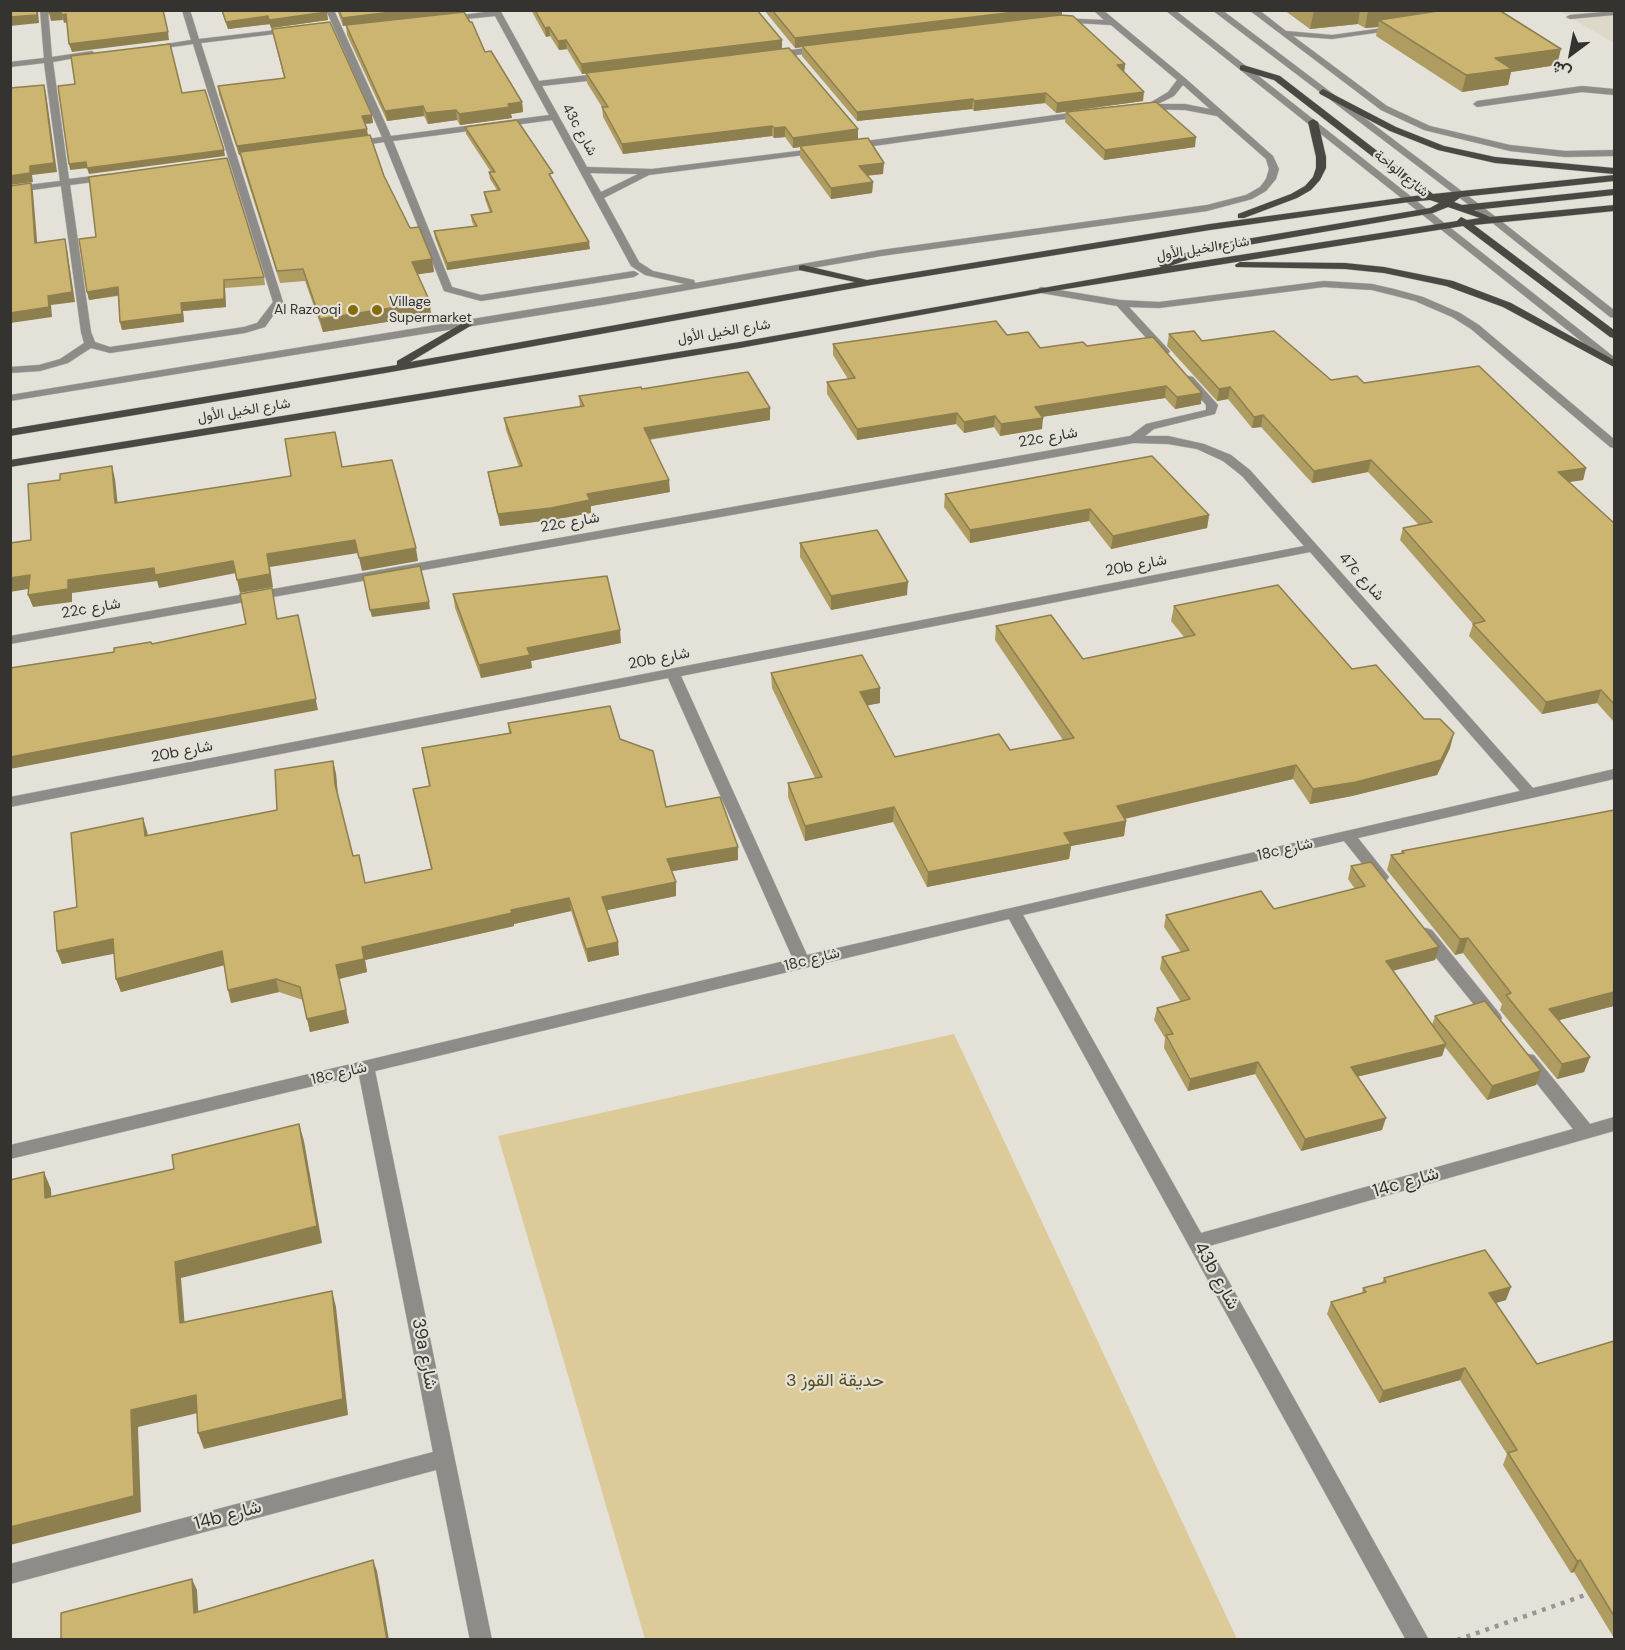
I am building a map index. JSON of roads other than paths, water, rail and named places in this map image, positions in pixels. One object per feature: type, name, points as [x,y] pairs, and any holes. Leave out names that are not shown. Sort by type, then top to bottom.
[{"type":"main road","points":[[1244,68],[1277,78],[1448,208],[1464,223],[1614,335]]},
{"type":"main road","points":[[1323,92],[1393,129],[1441,148],[1495,160],[1614,171]]},
{"type":"main road","points":[[1210,227],[1277,204],[1308,188],[1317,178],[1321,168],[1321,157],[1313,122]]},
{"type":"main road","points":[[1442,225],[1441,217],[1458,194],[1614,178]]},
{"type":"main road","points":[[1155,272],[1179,258],[1211,248],[1448,208],[1614,192]]},
{"type":"main road","name":"شارع الخيل الأول","points":[[10,433],[391,369],[871,282],[1210,227],[1458,194]]},
{"type":"main road","points":[[1409,199],[1493,219],[1614,208]]},
{"type":"main road","name":"شارع الخيل الأول","points":[[10,464],[750,343],[1192,265],[1493,219]]},
{"type":"main road","points":[[1192,265],[1345,266],[1417,275],[1449,283],[1507,304],[1614,363]]},
{"type":"main road","points":[[803,268],[871,282]]},
{"type":"main road","points":[[391,369],[468,323]]},
{"type":"street","points":[[44,10],[48,60],[86,332],[90,344]]},
{"type":"street","points":[[90,344],[110,350],[245,330],[261,325],[278,302],[186,10]]},
{"type":"street","points":[[330,10],[388,140],[448,289],[481,298],[635,269],[667,279],[715,283]]},
{"type":"street","points":[[1059,20],[1083,10]]},
{"type":"street","points":[[10,398],[608,301],[880,254],[1208,208],[1249,197],[1267,184],[1274,169],[1270,158],[1222,114],[1098,10]]},
{"type":"street","name":"شارع الواحة","points":[[1169,10],[1614,363]]},
{"type":"street","name":"شارع الواحة","points":[[1216,10],[1493,219],[1614,315]]},
{"type":"street","points":[[1253,10],[1384,108],[1427,128],[1510,148],[1565,154],[1614,153]]},
{"type":"street","points":[[441,19],[497,12]]},
{"type":"street","name":"43c شارع","points":[[497,12],[599,197],[635,269]]},
{"type":"street","points":[[1570,17],[1614,13]]},
{"type":"street","points":[[1047,22],[1059,20],[1113,23]]},
{"type":"street","points":[[324,26],[350,30]]},
{"type":"street","points":[[139,48],[301,28]]},
{"type":"street","points":[[1308,50],[1319,41],[1332,37],[1400,28]]},
{"type":"street","points":[[1282,32],[1332,37]]},
{"type":"street","points":[[785,44],[800,62]]},
{"type":"street","points":[[769,56],[827,49]]},
{"type":"street","points":[[10,64],[105,53]]},
{"type":"street","points":[[536,84],[618,74]]},
{"type":"street","points":[[1146,106],[1171,94],[1182,80]]},
{"type":"street","points":[[1477,104],[1582,89],[1614,92]]},
{"type":"street","points":[[1135,108],[1185,107],[1222,114]]},
{"type":"street","points":[[845,147],[1100,112]]},
{"type":"street","points":[[340,146],[555,117]]},
{"type":"street","points":[[860,134],[868,144]]},
{"type":"street","points":[[584,170],[652,172],[834,148]]},
{"type":"street","points":[[222,162],[245,159]]},
{"type":"street","points":[[599,197],[652,172]]},
{"type":"street","points":[[10,190],[115,176]]},
{"type":"street","points":[[608,301],[621,292],[635,269]]},
{"type":"street","points":[[1041,290],[1120,303],[1179,304],[1289,287],[1324,284],[1372,287],[1419,299],[1456,315],[1475,327],[1614,445]]},
{"type":"street","points":[[1120,303],[1212,405],[1211,412],[1150,426],[1134,439]]},
{"type":"street","points":[[10,370],[40,368],[64,362],[90,344]]},
{"type":"street","name":"47c شارع","points":[[1134,439],[1200,446],[1227,458],[1246,473],[1530,793]]},
{"type":"street","name":"22c شارع","points":[[10,640],[1134,439]]},
{"type":"street","name":"20b شارع","points":[[10,802],[1313,548]]},
{"type":"street","points":[[673,673],[802,962]]},
{"type":"street","name":"18c شارع","points":[[10,1152],[1013,912],[1614,774]]},
{"type":"street","points":[[1348,836],[1393,892]]},
{"type":"street","name":"43b شارع","points":[[1013,912],[1419,1640]]},
{"type":"street","points":[[1415,920],[1504,1031]]},
{"type":"street","points":[[1519,1049],[1586,1132]]},
{"type":"street","name":"39a شارع","points":[[366,1068],[481,1640]]},
{"type":"street","name":"14c شارع","points":[[1197,1242],[1614,1124]]},
{"type":"street","name":"14b شارع","points":[[10,1574],[445,1458]]},
{"type":"place","name":"Al Razooqi","points":[[353,310]]},
{"type":"place","name":"Village Supermarket","points":[[377,310]]},
{"type":"park label","name":"حديقة القوز 3","points":[[835,1381]]}]
